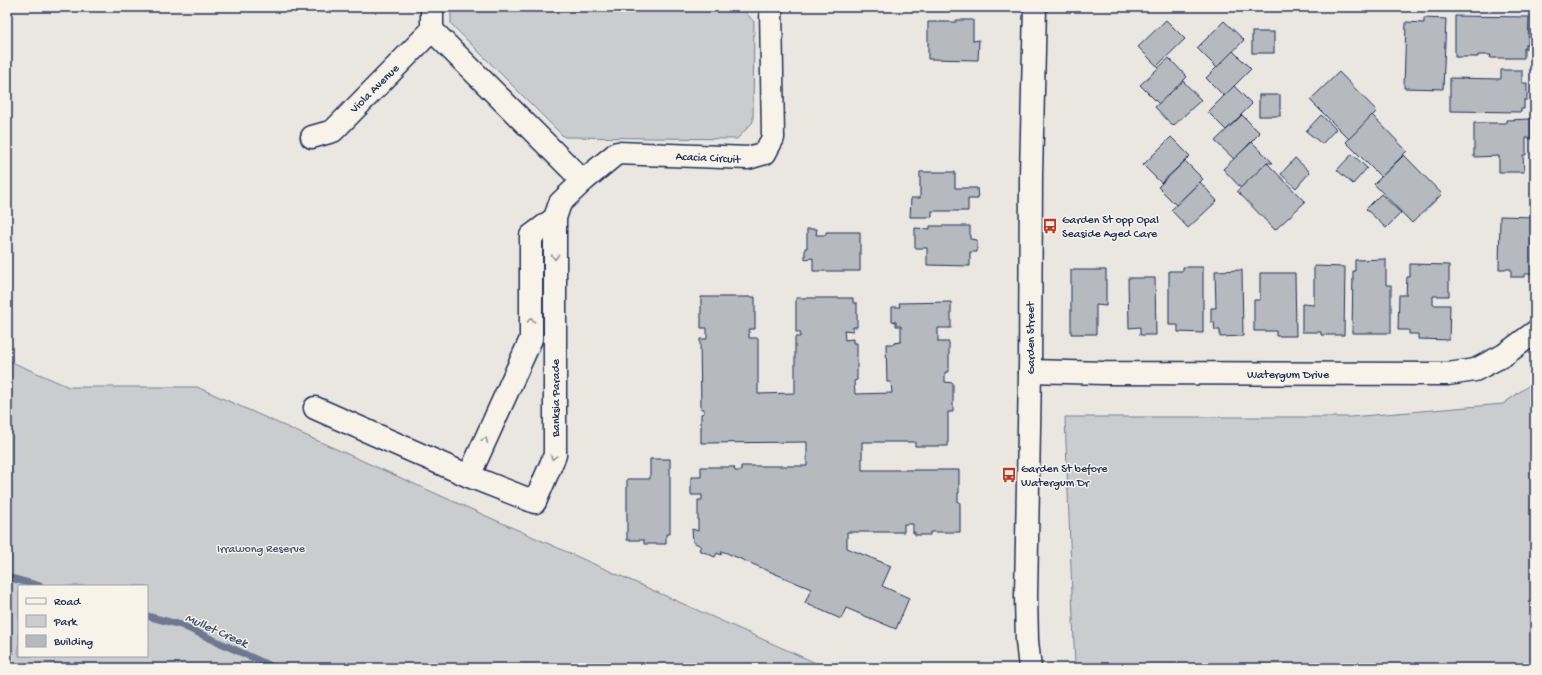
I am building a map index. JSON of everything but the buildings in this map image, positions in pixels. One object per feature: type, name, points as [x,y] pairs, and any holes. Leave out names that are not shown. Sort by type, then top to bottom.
[{"type":"street","points":[[432,7],[432,30],[583,181]]},
{"type":"street","name":"Acacia Circuit","points":[[557,211],[583,181],[617,153],[748,158],[766,153],[773,138],[771,7]]},
{"type":"street","name":"Garden Street","points":[[1030,668],[1027,641],[1026,597],[1030,371],[1031,175],[1035,7]]},
{"type":"street","name":"Viola Avenue","points":[[312,137],[332,131],[432,30]]},
{"type":"street","points":[[469,476],[531,338],[531,236],[557,211]]},
{"type":"street","name":"Banksia Parade","points":[[315,408],[469,476],[535,502],[555,455],[557,211]]},
{"type":"street","name":"Watergum Drive","points":[[1030,371],[1104,373],[1448,374],[1475,370],[1504,355],[1535,332]]},
{"type":"green space","points":[[451,7],[741,7],[754,22],[753,122],[737,139],[564,137],[451,24]]},
{"type":"green space","name":"Irrawong Reserve","points":[[7,360],[69,387],[197,387],[827,668],[7,668]]},
{"type":"green space","points":[[1535,381],[1535,668],[1075,668],[1065,417],[1350,417],[1503,404]]},
{"type":"waterway","name":"Mullet Creek","points":[[7,577],[36,585]]},
{"type":"waterway","name":"Mullet Creek","points":[[148,616],[181,625],[275,668]]},
{"type":"place","name":"Garden St opp Opal Seaside Aged Care","points":[[1050,226]]},
{"type":"place","name":"Garden St before Watergum Dr","points":[[1009,475]]}]
